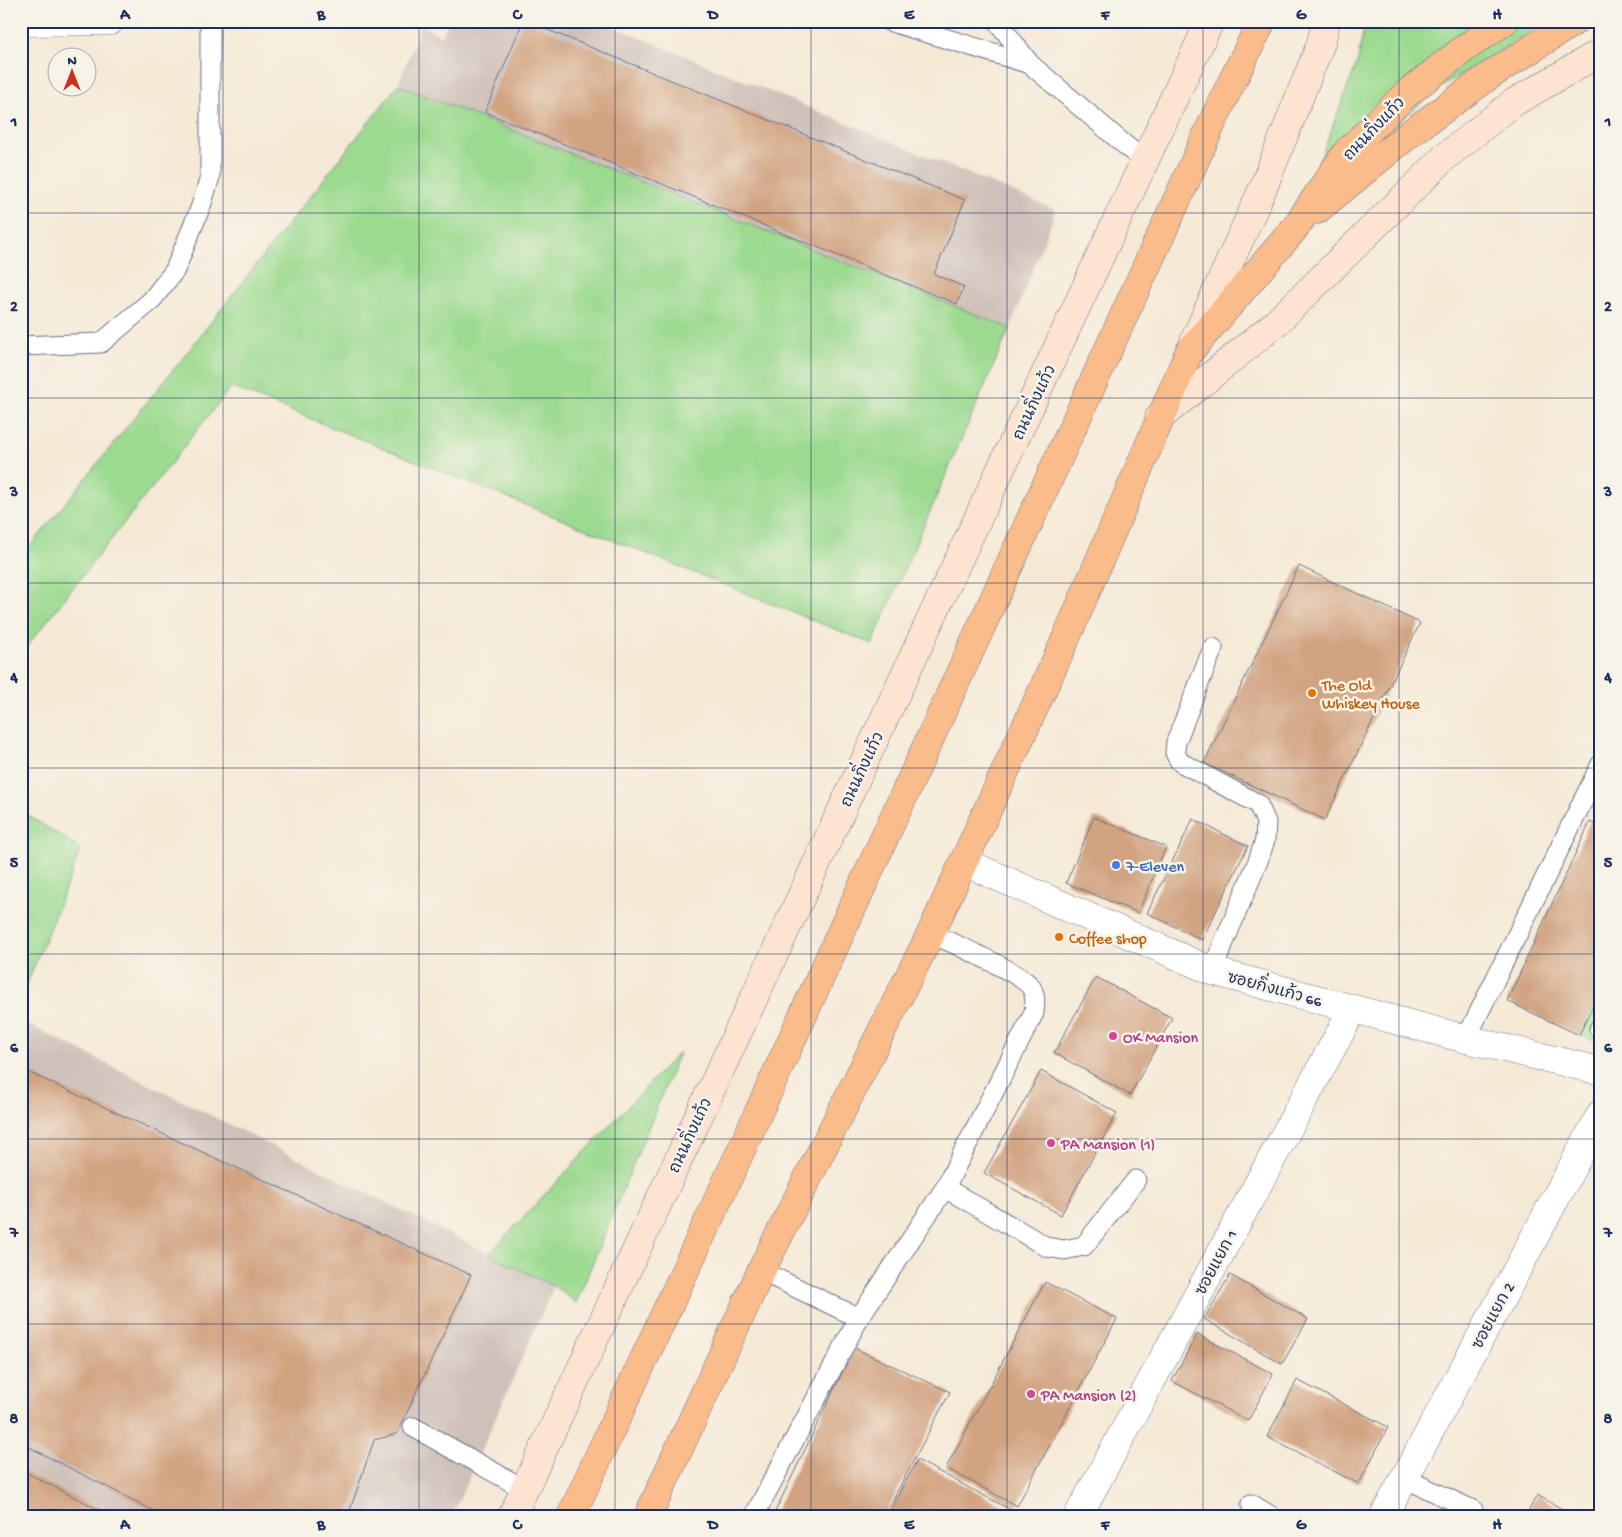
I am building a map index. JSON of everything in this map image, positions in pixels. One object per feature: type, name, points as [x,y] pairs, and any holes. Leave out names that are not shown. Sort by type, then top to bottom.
[{"type":"main road","name":"ถนนกิ่งแก้ว","points":[[512,1516],[1210,21]]},
{"type":"main road","points":[[571,1516],[749,1133],[1220,106],[1262,21]]},
{"type":"main road","points":[[1220,106],[1282,21]]},
{"type":"main road","name":"ถนนกิ่งแก้ว","points":[[648,1516],[761,1271],[931,933],[1064,643],[1159,418],[1263,188],[1321,43],[1326,21]]},
{"type":"main road","name":"ถนนกิ่งแก้ว","points":[[1189,352],[1295,228],[1346,153],[1405,95],[1505,21]]},
{"type":"main road","points":[[1295,228],[1408,135],[1489,76],[1575,21]]},
{"type":"main road","points":[[1159,418],[1276,323],[1445,157],[1513,103],[1601,52]]},
{"type":"street","points":[[21,22],[110,21]]},
{"type":"street","name":"ซอยกิ่งแก้ว 66","points":[[964,862],[1212,971],[1466,1038],[1601,1071]]},
{"type":"street","name":"ซอยแยก 1","points":[[1078,1516],[1353,1008]]},
{"type":"street","name":"ซอยแยก 2","points":[[1384,1516],[1601,1114]]},
{"type":"lane","points":[[21,346],[101,343],[152,301],[175,270],[210,177],[210,21]]},
{"type":"lane","points":[[888,21],[1030,64]]},
{"type":"lane","points":[[997,21],[1030,64],[1145,162]]},
{"type":"lane","points":[[1212,971],[1258,861],[1265,840],[1266,822],[1258,804],[1180,762],[1175,753],[1176,742],[1213,648]]},
{"type":"lane","points":[[1466,1038],[1601,764]]},
{"type":"lane","points":[[754,1516],[858,1318],[945,1188],[1034,1013],[1036,999],[1030,986],[1013,973],[931,933]]},
{"type":"lane","points":[[945,1188],[1047,1247],[1064,1250],[1084,1246],[1136,1180]]},
{"type":"lane","points":[[761,1271],[858,1318]]},
{"type":"lane","points":[[414,1427],[524,1489]]},
{"type":"lane","points":[[1404,1478],[1473,1510]]},
{"type":"lane","points":[[1251,1504],[1271,1516]]},
{"type":"shaded area","points":[[449,21],[600,21],[1056,210],[1010,328],[398,85],[421,25],[441,36]]},
{"type":"shaded area","points":[[21,1021],[554,1286],[452,1516],[21,1516]]},
{"type":"green space","points":[[1365,21],[1548,21],[1441,87],[1306,196],[1358,60]]},
{"type":"green space","points":[[398,85],[1010,328],[872,644],[231,387],[21,654],[21,558],[182,359]]},
{"type":"green space","points":[[21,811],[81,849],[21,999]]},
{"type":"green space","points":[[1601,989],[1601,1042],[1579,1035]]},
{"type":"green space","points":[[680,1051],[576,1303],[554,1286],[489,1254]]},
{"type":"building","points":[[523,21],[965,200],[934,274],[964,287],[957,304],[485,112]]},
{"type":"building","name":"The Old Whiskey House","points":[[1299,566],[1420,623],[1325,820],[1204,763]]},
{"type":"building","name":"7-Eleven","points":[[1094,817],[1166,847],[1138,913],[1066,883]]},
{"type":"building","points":[[1193,819],[1248,846],[1202,940],[1147,913]]},
{"type":"building","points":[[1590,822],[1601,827],[1601,989],[1579,1035],[1507,1001]]},
{"type":"building","name":"OK Mansion","points":[[1096,977],[1172,1018],[1130,1095],[1054,1053]]},
{"type":"building","points":[[21,1069],[471,1275],[397,1434],[374,1440],[348,1516],[164,1516],[21,1443]]},
{"type":"building","name":"PA Mansion (1)","points":[[1041,1071],[1117,1113],[1061,1215],[984,1173]]},
{"type":"building","points":[[1230,1275],[1308,1319],[1282,1364],[1204,1319]]},
{"type":"building","name":"PA Mansion (2)","points":[[1045,1282],[1117,1319],[1017,1506],[946,1468]]},
{"type":"building","points":[[1197,1334],[1273,1374],[1248,1421],[1172,1381]]},
{"type":"building","points":[[854,1348],[950,1392],[884,1516],[773,1516]]},
{"type":"building","points":[[1297,1380],[1388,1427],[1359,1484],[1267,1437]]},
{"type":"building","points":[[917,1460],[1011,1510],[1008,1516],[887,1516]]},
{"type":"building","points":[[21,1470],[112,1516],[21,1516]]},
{"type":"building","points":[[1537,1495],[1575,1516],[1526,1516]]},
{"type":"place","name":"The Old Whiskey House","points":[[1312,693]]},
{"type":"place","name":"7-Eleven","points":[[1116,865]]},
{"type":"place","name":"Coffee shop","points":[[1059,937]]},
{"type":"place","name":"OK Mansion","points":[[1113,1036]]},
{"type":"place","name":"PA Mansion (1)","points":[[1051,1143]]},
{"type":"place","name":"PA Mansion (2)","points":[[1031,1394]]}]
